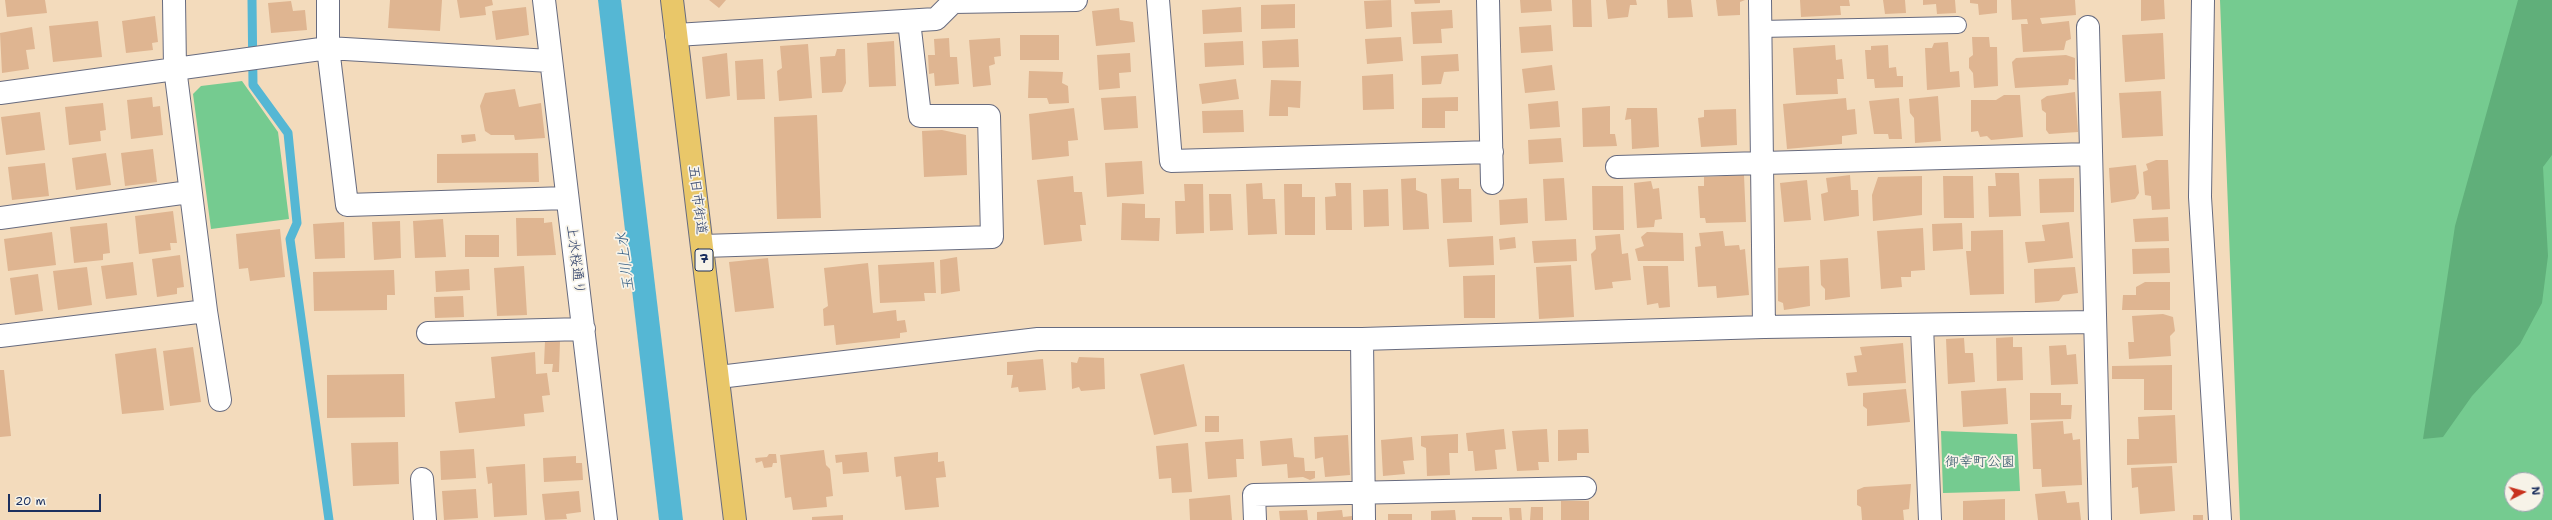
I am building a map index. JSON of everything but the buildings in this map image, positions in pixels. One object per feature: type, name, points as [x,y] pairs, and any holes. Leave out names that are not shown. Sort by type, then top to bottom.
[{"type":"main road","name":"五日市街道","points":[[672,0],[719,377],[735,520]]},
{"type":"street","points":[[174,0],[174,68],[189,192],[220,400]]},
{"type":"street","points":[[328,0],[328,48],[347,205],[567,198]]},
{"type":"street","name":"上水桜通り","points":[[544,0],[606,520]]},
{"type":"street","points":[[676,35],[936,19],[953,2],[1076,0]]},
{"type":"street","points":[[1158,0],[1171,161],[1492,152]]},
{"type":"street","points":[[1488,0],[1492,182]]},
{"type":"street","points":[[1760,0],[1760,162],[1764,327]]},
{"type":"street","points":[[2203,0],[2200,197],[2220,520]]},
{"type":"street","points":[[703,246],[992,237],[989,116],[920,116],[909,21]]},
{"type":"street","points":[[2088,27],[2100,520]]},
{"type":"street","points":[[0,93],[328,48],[550,60]]},
{"type":"street","points":[[1617,167],[2090,154]]},
{"type":"street","points":[[0,218],[189,192]]},
{"type":"street","points":[[0,336],[206,311]]},
{"type":"street","points":[[719,377],[1038,339],[1362,339],[1764,327],[1922,326],[2094,322]]},
{"type":"street","points":[[1922,326],[1930,520]]},
{"type":"street","points":[[428,333],[584,328]]},
{"type":"street","points":[[1362,339],[1364,520]]},
{"type":"street","points":[[422,479],[425,520]]},
{"type":"street","points":[[1256,520],[1254,495],[1585,488]]},
{"type":"lane","points":[[1760,29],[1958,25]]},
{"type":"green space","points":[[2220,0],[2552,0],[2552,520],[2240,520]]},
{"type":"green space","points":[[2518,0],[2552,0],[2552,155],[2543,167],[2548,256],[2542,303],[2520,344],[2472,396],[2443,437],[2423,439],[2455,226]]},
{"type":"green space","points":[[242,81],[278,132],[289,219],[211,229],[193,94],[201,86]]},
{"type":"green space","name":"御幸町公園","points":[[1941,431],[2017,434],[2020,491],[1943,493]]},
{"type":"water","points":[[598,0],[621,0],[683,520],[659,520]]},
{"type":"waterway","points":[[252,0],[253,85],[288,133],[297,223],[290,239],[329,520]]},
{"type":"water label","name":"玉川上水","points":[[626,262]]}]
